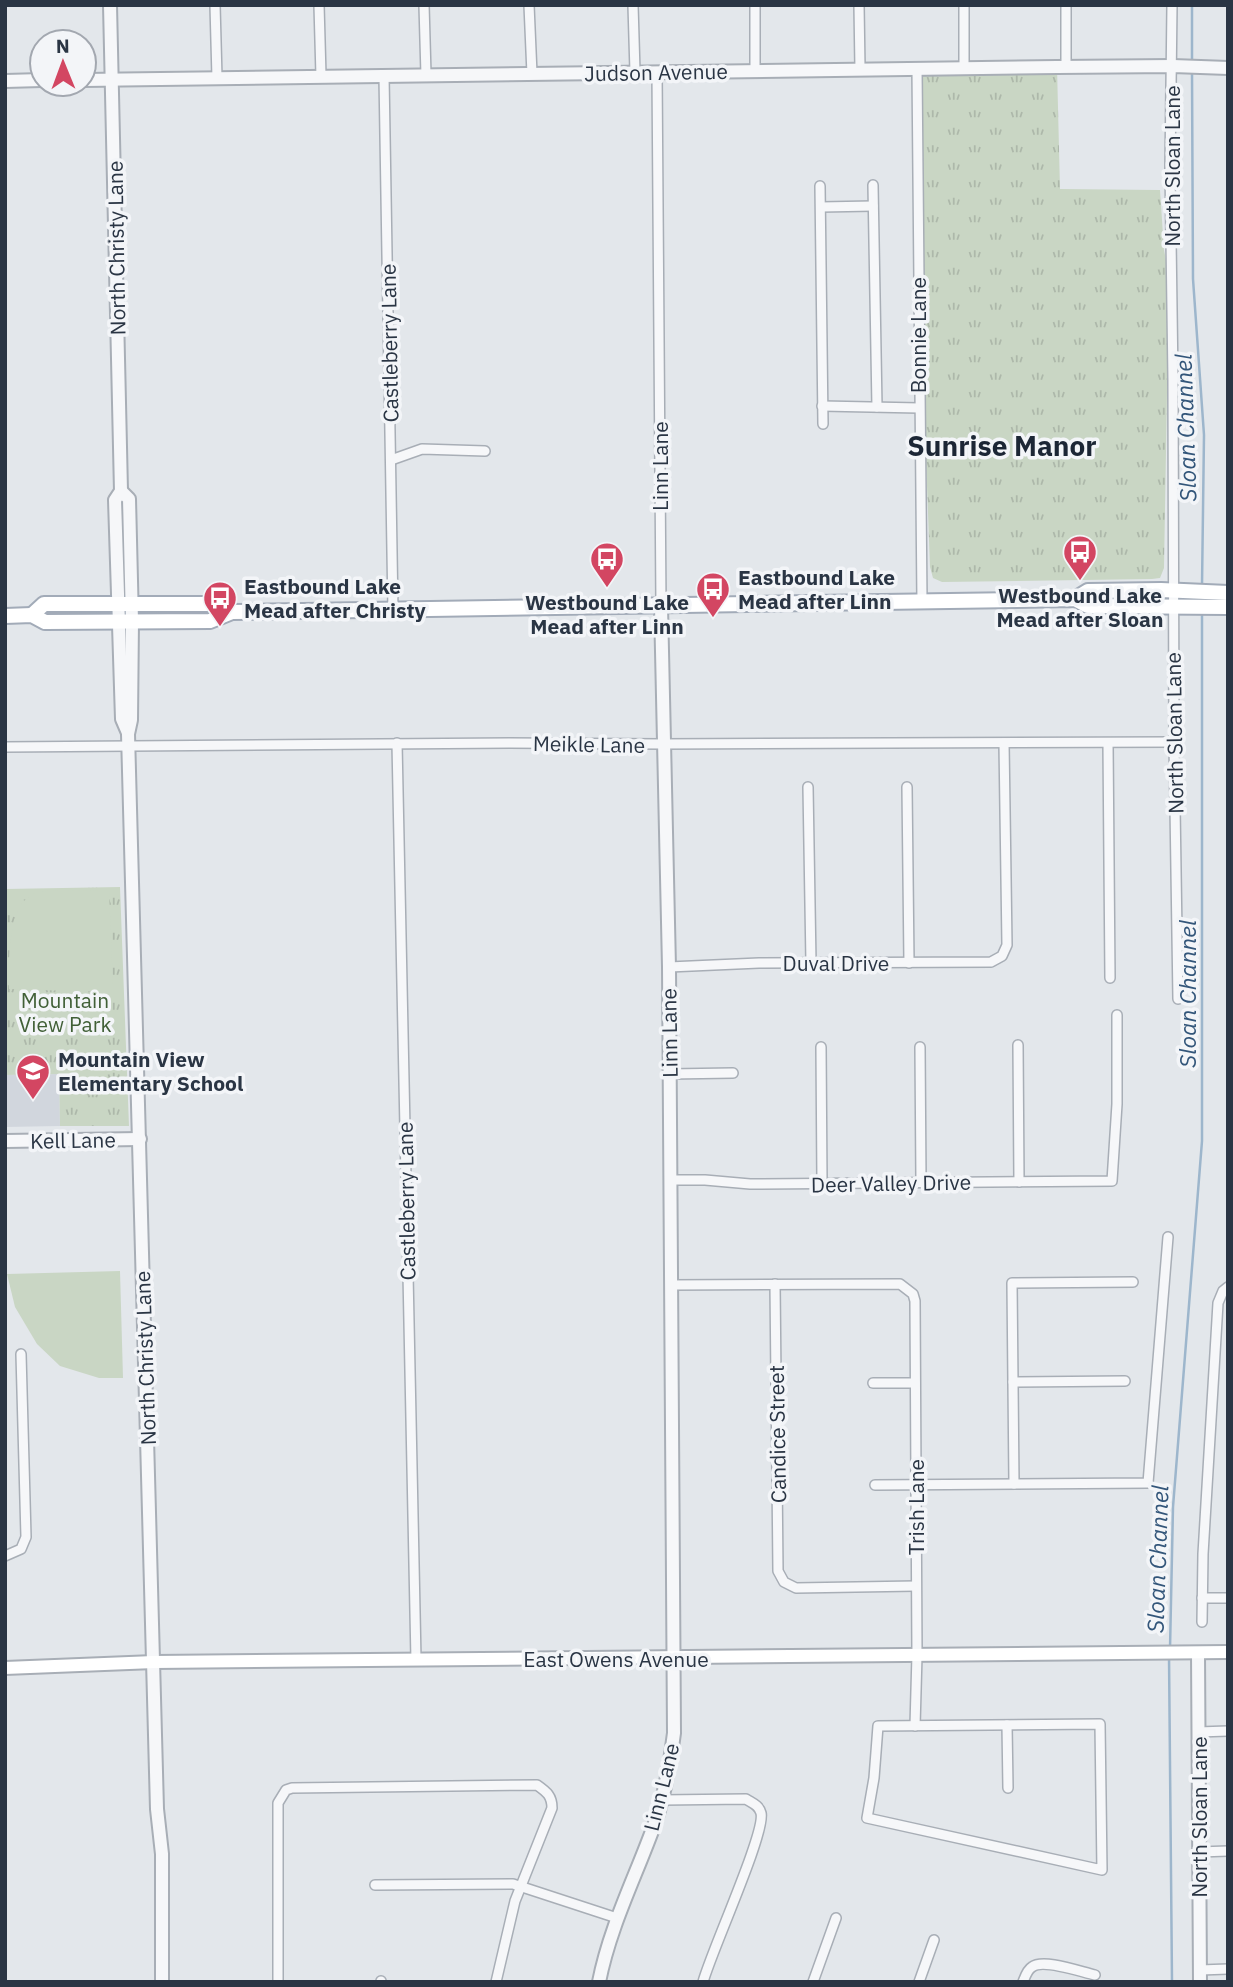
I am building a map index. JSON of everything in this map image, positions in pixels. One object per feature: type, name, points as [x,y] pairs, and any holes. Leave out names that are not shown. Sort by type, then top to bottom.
[{"type":"main road","points":[[32,615],[44,604],[211,604],[232,612],[1075,599],[1088,606],[1181,598],[1224,600]]},
{"type":"main road","points":[[5,615],[32,615],[45,622],[210,621],[232,612]]},
{"type":"main road","name":"East Owens Avenue","points":[[5,1668],[154,1662],[1228,1652]]},
{"type":"street","name":"North Christy Lane","points":[[110,5],[121,491],[129,499],[125,621],[131,720],[128,740],[157,1810],[162,1854],[162,1982]]},
{"type":"street","points":[[215,5],[217,78]]},
{"type":"street","points":[[319,5],[321,76]]},
{"type":"street","points":[[424,5],[426,75]]},
{"type":"street","points":[[529,5],[531,74]]},
{"type":"street","points":[[633,5],[635,72]]},
{"type":"street","points":[[755,5],[755,71]]},
{"type":"street","points":[[859,5],[860,69]]},
{"type":"street","points":[[964,5],[964,68]]},
{"type":"street","points":[[1066,5],[1066,67]]},
{"type":"street","name":"North Sloan Lane","points":[[1172,5],[1176,66],[1170,168],[1173,380],[1181,598],[1174,742],[1178,999]]},
{"type":"street","name":"Judson Avenue","points":[[98,80],[860,69],[1176,66],[1228,68]]},
{"type":"street","name":"Bonnie Lane","points":[[917,69],[922,602]]},
{"type":"street","name":"Linn Lane","points":[[599,1982],[604,1956],[617,1918],[662,1800],[674,1733],[669,967],[661,606],[657,72]]},
{"type":"street","name":"Castleberry Lane","points":[[384,76],[393,611]]},
{"type":"street","points":[[5,81],[28,80]]},
{"type":"street","points":[[873,185],[877,407]]},
{"type":"street","points":[[820,187],[823,424]]},
{"type":"street","points":[[821,207],[873,206]]},
{"type":"street","points":[[822,406],[919,408]]},
{"type":"street","points":[[391,460],[422,449],[485,451]]},
{"type":"street","name":"Meikle Lane","points":[[5,747],[128,740],[663,744],[1174,742]]},
{"type":"street","name":"Castleberry Lane","points":[[397,743],[416,1660]]},
{"type":"street","name":"Duval Drive","points":[[669,967],[991,962],[1002,956],[1007,945],[1004,743]]},
{"type":"street","points":[[1108,743],[1110,978]]},
{"type":"street","points":[[808,787],[811,963]]},
{"type":"street","points":[[907,787],[909,963]]},
{"type":"street","name":"Deer Valley Drive","points":[[671,1180],[750,1184],[1111,1181],[1117,1104],[1117,1015]]},
{"type":"street","points":[[1018,1045],[1019,1182]]},
{"type":"street","points":[[821,1047],[822,1183]]},
{"type":"street","points":[[920,1047],[921,1182]]},
{"type":"street","points":[[670,1074],[733,1073]]},
{"type":"street","name":"Kell Lane","points":[[5,1141],[140,1139]]},
{"type":"street","points":[[875,1485],[1148,1483],[1168,1237]]},
{"type":"street","points":[[1014,1484],[1012,1283],[1133,1282]]},
{"type":"street","points":[[672,1285],[775,1284]]},
{"type":"street","name":"Trish Lane","points":[[775,1284],[900,1284],[909,1290],[915,1301],[915,1726]]},
{"type":"street","name":"Candice Street","points":[[775,1284],[778,1571],[784,1582],[796,1588],[916,1586]]},
{"type":"street","points":[[1202,1622],[1218,1303],[1227,1287]]},
{"type":"street","points":[[5,1556],[21,1549],[26,1537],[21,1354]]},
{"type":"street","points":[[1013,1382],[1125,1381]]},
{"type":"street","points":[[873,1383],[915,1383]]},
{"type":"street","points":[[1202,1598],[1228,1598]]},
{"type":"street","name":"North Sloan Lane","points":[[1198,1653],[1200,1976]]},
{"type":"street","points":[[1100,1724],[1102,1870],[867,1818],[874,1779],[878,1726],[915,1726],[1100,1724]]},
{"type":"street","points":[[1007,1725],[1008,1788]]},
{"type":"street","points":[[1198,1732],[1228,1731]]},
{"type":"street","points":[[278,1982],[278,1803],[282,1795],[292,1788],[537,1785],[547,1791],[552,1799],[552,1808],[521,1885],[496,1982]]},
{"type":"street","points":[[662,1800],[746,1799],[757,1805],[762,1820],[748,1863],[708,1961],[703,1982]]},
{"type":"street","points":[[1199,1852],[1228,1851]]},
{"type":"street","points":[[375,1885],[521,1885],[617,1918]]},
{"type":"street","points":[[813,1982],[836,1918]]},
{"type":"street","points":[[919,1982],[934,1940]]},
{"type":"street","points":[[1023,1982],[1035,1964],[1050,1964],[1095,1975]]},
{"type":"street","points":[[1200,1976],[1228,1969]]},
{"type":"shaded area","name":"Mountain View Elementary School","points":[[59,1074],[60,1126],[5,1127],[5,1075]]},
{"type":"green space","points":[[1057,67],[1060,189],[1160,190],[1164,250],[1169,275],[1164,568],[1160,578],[1152,579],[942,582],[933,578],[930,567],[918,242],[917,69]]},
{"type":"green space","name":"Mountain View Park","points":[[120,887],[129,1126],[60,1126],[59,1074],[5,1075],[5,889]]},
{"type":"green space","points":[[56,890],[109,891],[113,986],[106,992],[9,989],[10,949],[15,919],[20,906],[28,897],[39,892]]},
{"type":"green space","points":[[120,1271],[123,1378],[99,1378],[60,1366],[37,1344],[15,1307],[7,1274]]},
{"type":"waterway","name":"Sloan Channel","points":[[1192,5],[1192,61]]},
{"type":"waterway","name":"Sloan Channel","points":[[1192,72],[1193,279],[1204,435],[1202,586]]},
{"type":"waterway","name":"Sloan Channel","points":[[1170,1649],[1173,1507],[1202,1141],[1202,610]]},
{"type":"waterway","name":"Sloan Channel","points":[[1169,1655],[1172,1982]]},
{"type":"place","name":"Westbound Lake Mead after Sloan","points":[[1080,582]]},
{"type":"place","name":"Westbound Lake Mead after Linn","points":[[607,589]]},
{"type":"place","name":"Eastbound Lake Mead after Linn","points":[[713,619]]},
{"type":"place","name":"Eastbound Lake Mead after Christy","points":[[220,628]]},
{"type":"place","name":"Mountain View Elementary School","points":[[33,1101]]},
{"type":"district","name":"Sunrise Manor","points":[[1002,445]]}]
